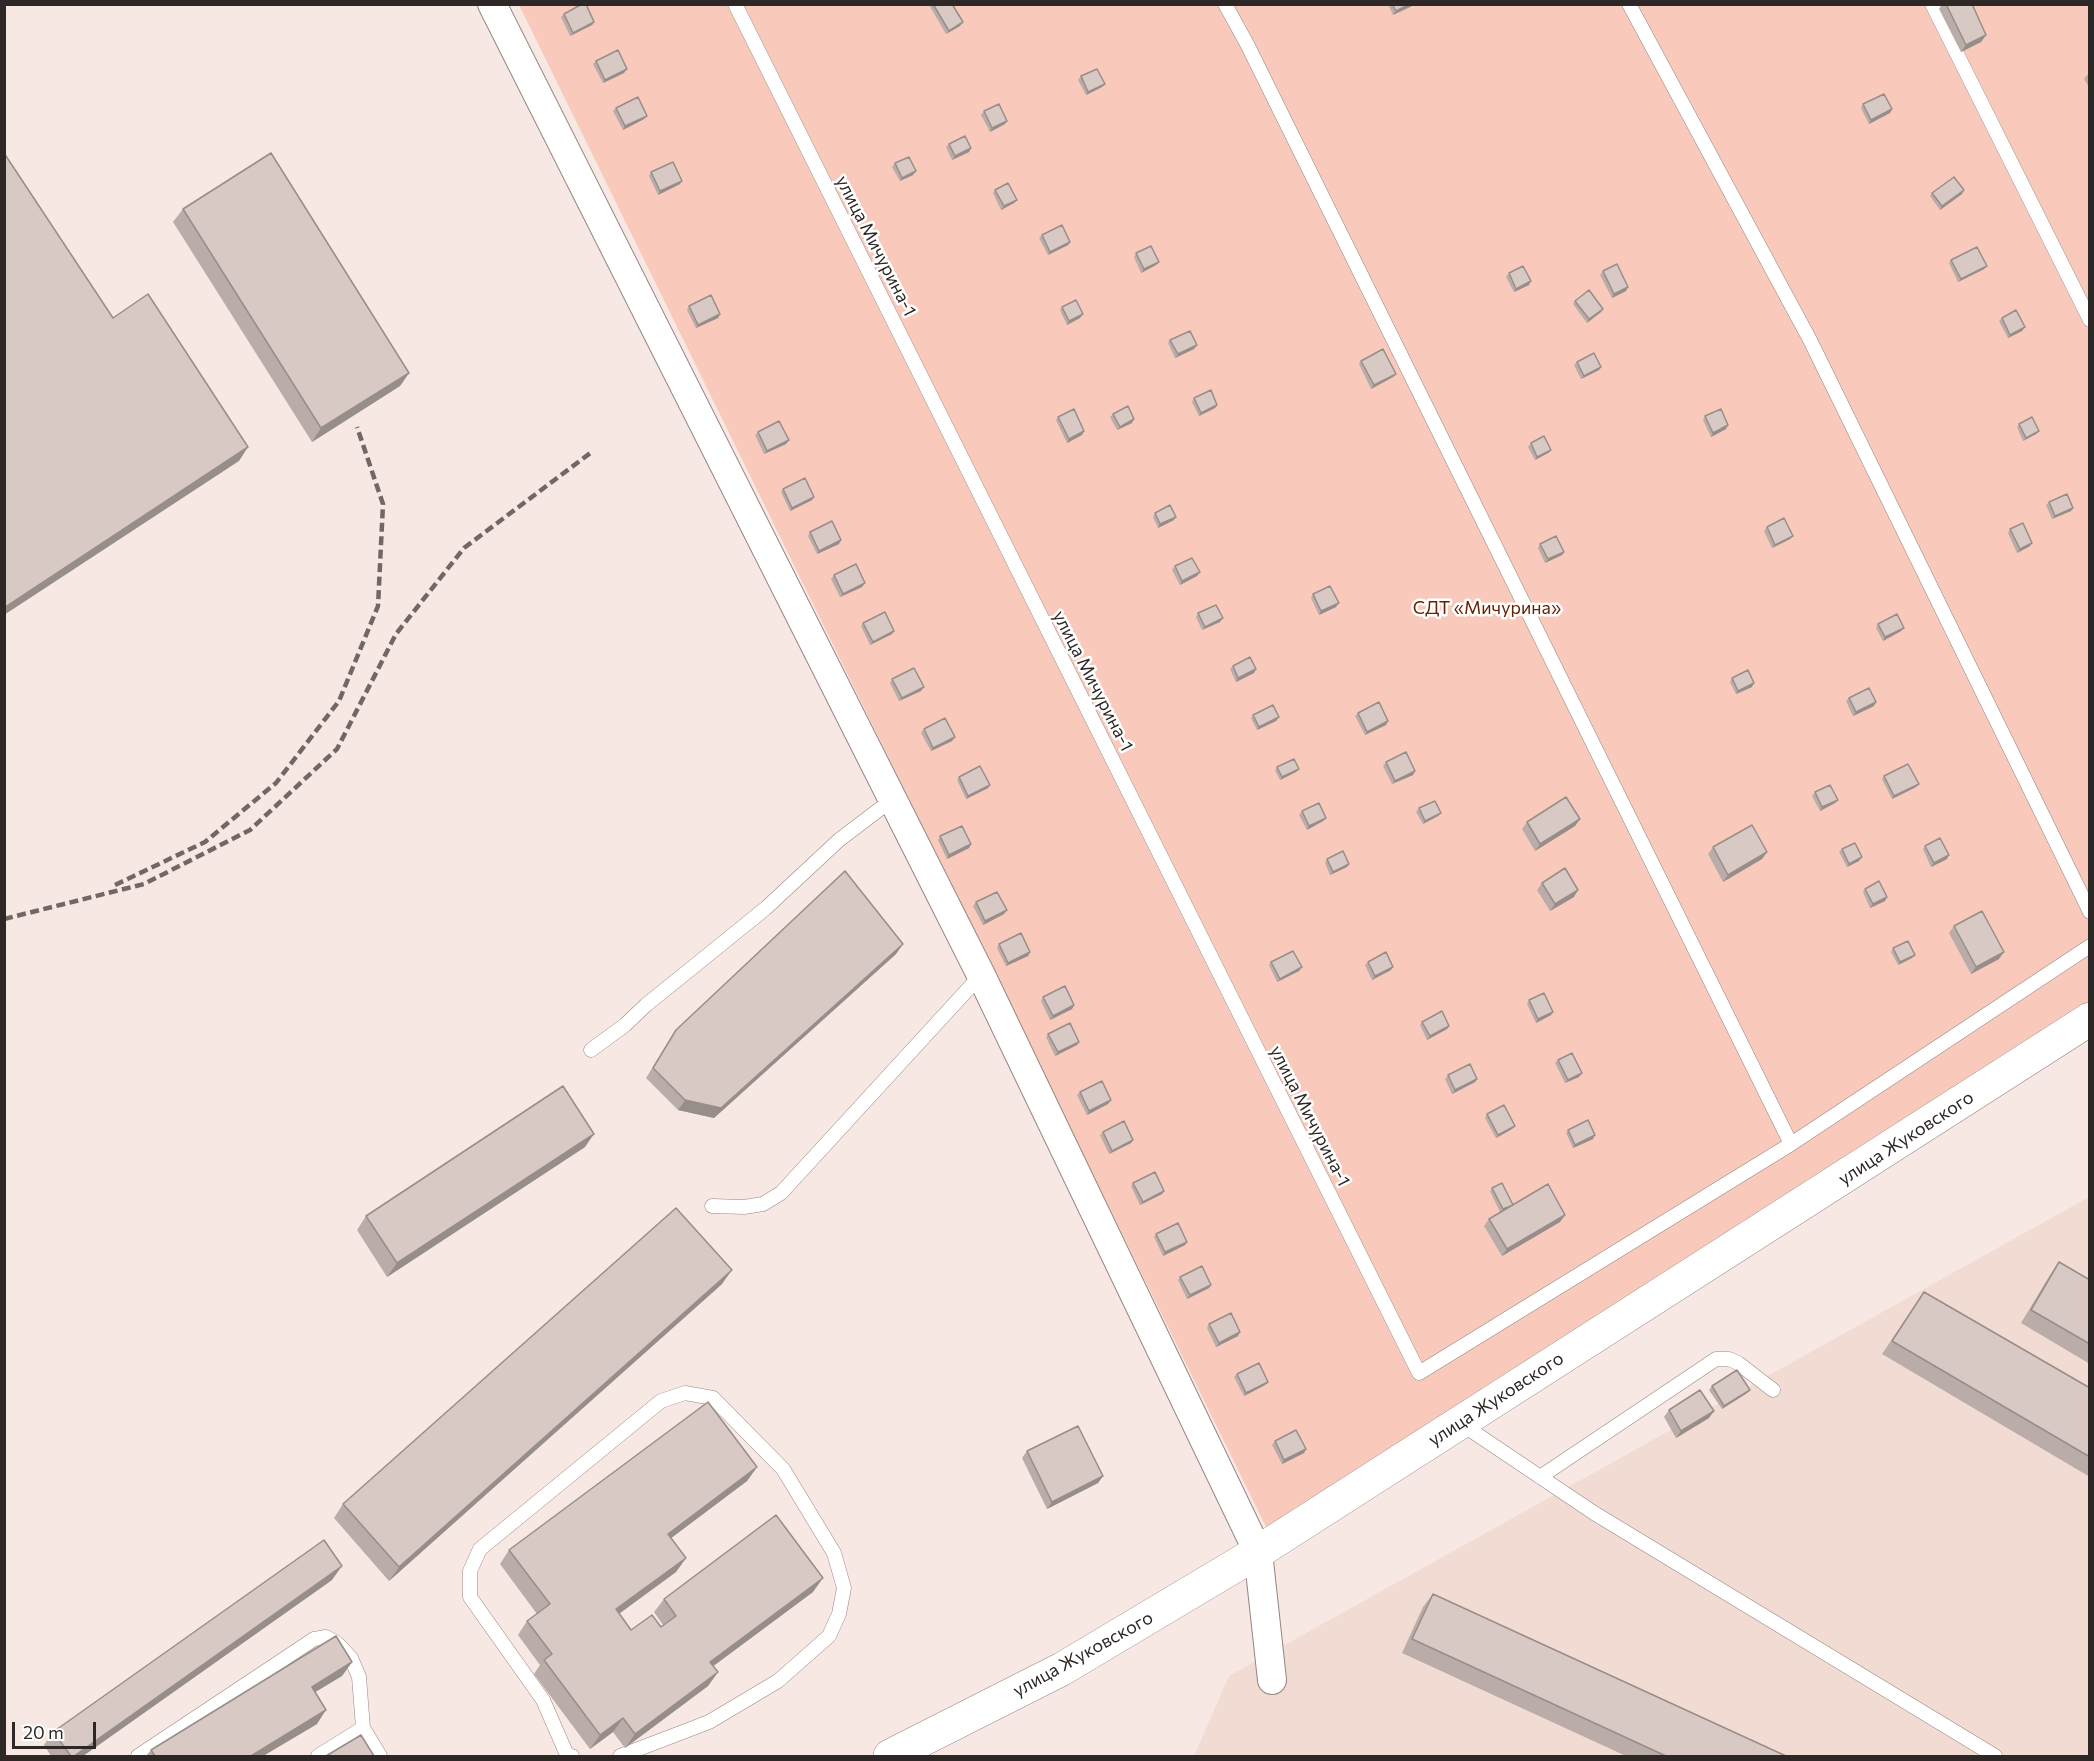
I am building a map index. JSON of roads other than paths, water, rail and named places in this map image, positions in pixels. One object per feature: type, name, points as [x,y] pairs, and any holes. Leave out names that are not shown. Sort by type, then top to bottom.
[{"type":"main road","name":"улица Жуковского","points":[[890,1756],[1062,1669],[1258,1552],[2090,1019]]},
{"type":"street","points":[[492,4],[981,975],[1258,1552],[1272,1680]]},
{"type":"lane","name":"улица Мичурина-1","points":[[735,4],[1419,1373],[1791,1144]]},
{"type":"lane","points":[[1225,4],[1258,65],[1791,1144],[2090,946]]},
{"type":"lane","points":[[1629,4],[1810,340],[2090,912]]},
{"type":"lane","points":[[1932,4],[2090,320]]},
{"type":"lane","points":[[591,1050],[626,1025],[646,1005],[766,908],[839,840],[892,799]]},
{"type":"lane","points":[[712,1206],[744,1207],[763,1204],[781,1193],[981,975]]},
{"type":"lane","points":[[1540,1477],[1716,1359],[1729,1359],[1738,1363],[1773,1390]]},
{"type":"lane","points":[[568,1756],[543,1700],[470,1597],[470,1571],[480,1549],[661,1401],[685,1393],[713,1398],[783,1469],[834,1553],[844,1588],[839,1614],[829,1636],[778,1681],[709,1722],[620,1756]]},
{"type":"lane","points":[[1460,1423],[1594,1513],[1995,1756]]},
{"type":"lane","points":[[138,1756],[314,1639],[326,1637],[337,1643],[351,1658],[358,1677],[363,1728],[380,1756]]},
{"type":"lane","points":[[318,1756],[363,1728]]},
{"type":"railway","points":[[115,885],[205,842],[276,783],[339,701],[378,606],[383,504],[357,427]]},
{"type":"railway","points":[[4,919],[144,884],[250,830],[337,749],[396,634],[464,548],[593,451]]},
{"type":"park label","name":"СДТ «Мичурина»","points":[[1487,608]]}]
